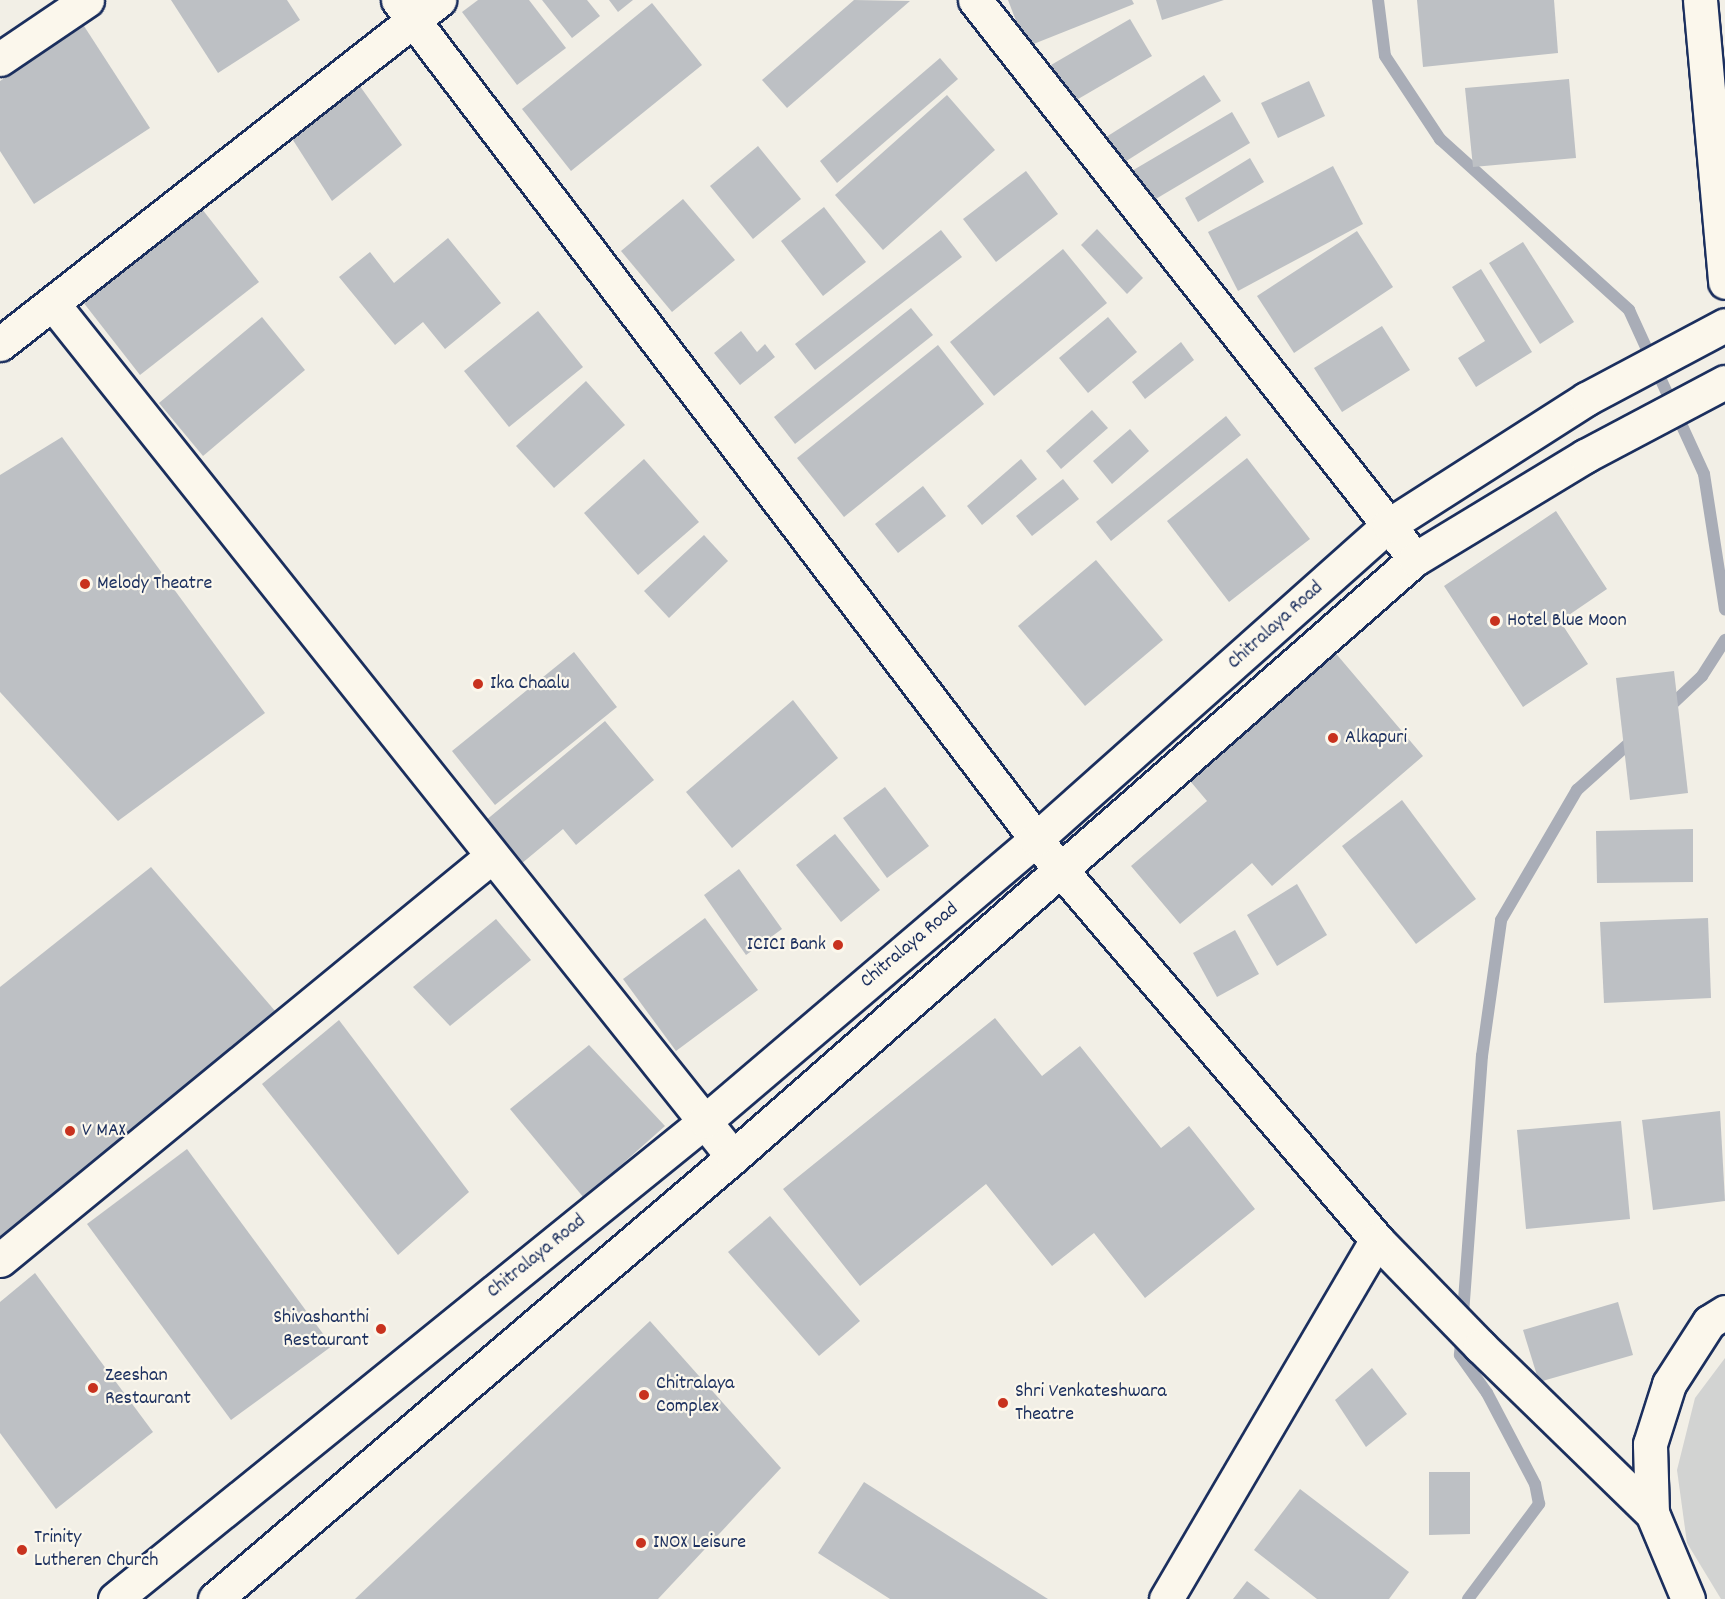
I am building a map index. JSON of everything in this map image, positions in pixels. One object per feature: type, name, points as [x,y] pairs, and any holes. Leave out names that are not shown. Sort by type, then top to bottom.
[{"type":"main road","points":[[0,58],[87,0]]},
{"type":"main road","points":[[0,344],[54,304],[405,10],[439,0]]},
{"type":"main road","points":[[975,0],[1415,559]]},
{"type":"main road","points":[[1700,0],[1725,282]]},
{"type":"main road","points":[[405,10],[1061,870],[1377,1240],[1480,1346],[1652,1513]]},
{"type":"main road","points":[[54,304],[491,857],[733,1157]]},
{"type":"main road","name":"Chitralaya Road","points":[[115,1599],[705,1121],[1036,839],[1389,525],[1586,399],[1725,325]]},
{"type":"main road","name":"Chitralaya Road","points":[[214,1599],[733,1157],[1415,559],[1585,456],[1725,382]]},
{"type":"main road","points":[[0,1260],[491,857]]},
{"type":"main road","points":[[1166,1599],[1377,1240]]},
{"type":"main road","points":[[1688,1599],[1652,1513],[1650,1444],[1669,1384],[1709,1322],[1725,1312]]},
{"type":"shaded area","points":[[1725,1358],[1725,1599],[1721,1599],[1687,1543],[1677,1470],[1695,1398]]},
{"type":"building","points":[[171,0],[287,0],[300,20],[218,73]]},
{"type":"building","points":[[478,0],[529,0],[566,48],[517,85],[462,12]]},
{"type":"building","points":[[542,0],[587,0],[600,16],[572,38]]},
{"type":"building","points":[[609,0],[633,0],[618,12]]},
{"type":"building","points":[[854,0],[910,1],[787,108],[762,80]]},
{"type":"building","points":[[1008,0],[1132,0],[1134,4],[1026,47]]},
{"type":"building","points":[[1156,0],[1224,0],[1162,20]]},
{"type":"building","points":[[1417,0],[1554,0],[1558,53],[1423,67]]},
{"type":"building","points":[[652,3],[702,65],[571,171],[522,109]]},
{"type":"building","points":[[1130,19],[1152,56],[1073,102],[1051,65]]},
{"type":"building","points":[[84,26],[150,128],[34,204],[0,151],[0,81]]},
{"type":"building","points":[[940,58],[958,79],[837,183],[820,161]]},
{"type":"building","points":[[1204,75],[1221,101],[1120,165],[1103,139]]},
{"type":"building","points":[[1569,79],[1576,158],[1473,167],[1465,88]]},
{"type":"building","points":[[1309,81],[1325,116],[1278,138],[1261,103]]},
{"type":"building","points":[[357,82],[402,145],[332,201],[291,137]]},
{"type":"building","points":[[947,95],[995,150],[883,250],[835,195]]},
{"type":"building","points":[[1232,112],[1250,143],[1149,203],[1130,172]]},
{"type":"building","points":[[758,146],[801,199],[753,239],[710,186]]},
{"type":"building","points":[[1250,158],[1264,182],[1198,222],[1185,198]]},
{"type":"building","points":[[1333,166],[1363,224],[1238,291],[1208,232]]},
{"type":"building","points":[[1026,171],[1058,214],[996,262],[963,219]]},
{"type":"building","points":[[683,199],[735,260],[672,312],[621,251]]},
{"type":"building","points":[[824,207],[866,262],[823,296],[781,241]]},
{"type":"building","points":[[202,209],[259,282],[140,375],[83,302]]},
{"type":"building","points":[[1097,229],[1143,278],[1127,294],[1081,245]]},
{"type":"building","points":[[941,230],[962,257],[815,370],[795,344]]},
{"type":"building","points":[[1357,231],[1393,287],[1294,353],[1257,296]]},
{"type":"building","points":[[448,238],[501,303],[445,349],[423,322],[395,345],[339,277],[370,252],[394,283]]},
{"type":"building","points":[[1523,242],[1574,322],[1540,344],[1489,263]]},
{"type":"building","points":[[1063,249],[1107,303],[994,396],[950,342]]},
{"type":"building","points":[[1481,269],[1532,352],[1476,387],[1458,358],[1485,341],[1452,287]]},
{"type":"building","points":[[911,308],[933,335],[795,444],[774,417]]},
{"type":"building","points":[[538,311],[583,367],[509,427],[464,371]]},
{"type":"building","points":[[262,317],[305,370],[203,456],[159,403]]},
{"type":"building","points":[[1108,317],[1137,352],[1088,393],[1059,358]]},
{"type":"building","points":[[1382,326],[1410,370],[1342,412],[1314,368]]},
{"type":"building","points":[[741,331],[757,352],[765,344],[775,357],[740,385],[714,353]]},
{"type":"building","points":[[1181,342],[1194,360],[1145,399],[1132,382]]},
{"type":"building","points":[[938,345],[984,404],[844,517],[797,458]]},
{"type":"building","points":[[586,381],[625,425],[554,488],[516,446]]},
{"type":"building","points":[[1092,410],[1108,428],[1061,469],[1046,451]]},
{"type":"building","points":[[1226,416],[1241,435],[1111,541],[1096,522]]},
{"type":"building","points":[[1130,429],[1149,451],[1112,484],[1093,461]]},
{"type":"building","name":"Melody Theatre","points":[[62,437],[265,713],[118,821],[0,692],[0,475]]},
{"type":"building","points":[[1247,458],[1310,539],[1229,602],[1167,521]]},
{"type":"building","points":[[644,459],[699,522],[638,575],[584,513]]},
{"type":"building","points":[[1021,459],[1037,479],[982,525],[967,506]]},
{"type":"building","points":[[1063,479],[1079,499],[1032,536],[1016,516]]},
{"type":"building","points":[[923,486],[946,516],[898,553],[875,524]]},
{"type":"building","points":[[1556,511],[1607,589],[1560,621],[1588,664],[1523,707],[1444,586]]},
{"type":"building","points":[[704,535],[728,561],[669,618],[644,591]]},
{"type":"building","points":[[1096,560],[1163,640],[1085,706],[1018,626]]},
{"type":"building","points":[[1327,643],[1423,756],[1272,886],[1252,863],[1180,924],[1131,866],[1207,801],[1180,769]]},
{"type":"building","points":[[574,652],[617,707],[495,805],[452,751]]},
{"type":"building","points":[[1674,671],[1688,793],[1630,800],[1616,678]]},
{"type":"building","points":[[793,700],[838,758],[732,848],[686,792]]},
{"type":"building","points":[[605,721],[654,780],[576,845],[563,829],[521,864],[485,821]]},
{"type":"building","points":[[885,787],[929,846],[887,878],[843,818]]},
{"type":"building","points":[[1402,800],[1476,899],[1416,944],[1342,846]]},
{"type":"building","points":[[1693,829],[1693,882],[1597,883],[1596,831]]},
{"type":"building","points":[[835,834],[880,890],[841,922],[796,865]]},
{"type":"building","name":"V MAX","points":[[151,867],[282,1019],[0,1242],[0,987]]},
{"type":"building","points":[[739,869],[782,929],[746,955],[704,895]]},
{"type":"building","points":[[1297,884],[1327,935],[1277,966],[1247,915]]},
{"type":"building","points":[[705,918],[758,990],[676,1051],[623,979]]},
{"type":"building","points":[[1708,918],[1711,998],[1604,1003],[1600,922]]},
{"type":"building","points":[[496,919],[531,960],[450,1026],[413,987]]},
{"type":"building","points":[[1235,930],[1259,974],[1217,997],[1193,953]]},
{"type":"building","points":[[995,1018],[1042,1076],[1080,1046],[1161,1148],[1189,1126],[1255,1209],[1145,1298],[1094,1233],[1052,1266],[986,1184],[860,1286],[783,1189]]},
{"type":"building","points":[[339,1020],[469,1192],[398,1255],[262,1084]]},
{"type":"building","points":[[589,1045],[665,1126],[584,1198],[510,1109]]},
{"type":"building","points":[[1720,1111],[1725,1201],[1653,1210],[1642,1120]]},
{"type":"building","points":[[1621,1121],[1630,1219],[1526,1229],[1517,1130]]},
{"type":"building","points":[[187,1149],[332,1346],[231,1420],[87,1224]]},
{"type":"building","points":[[770,1216],[860,1321],[819,1356],[728,1252]]},
{"type":"building","points":[[35,1273],[153,1432],[56,1509],[0,1433],[0,1302]]},
{"type":"building","points":[[1618,1302],[1633,1355],[1539,1382],[1523,1330]]},
{"type":"building","name":"Chitralaya Complex","points":[[650,1321],[781,1468],[658,1599],[355,1599]]},
{"type":"building","points":[[1372,1368],[1407,1414],[1366,1447],[1335,1400]]},
{"type":"building","points":[[1429,1472],[1470,1472],[1470,1534],[1429,1535]]},
{"type":"building","points":[[864,1482],[1048,1599],[890,1599],[818,1553]]},
{"type":"building","points":[[1300,1489],[1409,1572],[1389,1599],[1317,1599],[1254,1550]]},
{"type":"building","points":[[1247,1581],[1270,1599],[1233,1599]]},
{"type":"waterway","points":[[1378,0],[1385,56],[1440,139],[1629,310],[1704,474],[1725,609]]},
{"type":"waterway","points":[[1667,709],[1702,676],[1725,640]]},
{"type":"waterway","points":[[1468,1599],[1539,1504],[1535,1484],[1487,1393],[1460,1355],[1482,1056],[1501,920],[1577,790],[1636,737]]},
{"type":"place","name":"Melody Theatre","points":[[85,584]]},
{"type":"place","name":"Hotel Blue Moon","points":[[1495,621]]},
{"type":"place","name":"Ika Chaalu","points":[[478,684]]},
{"type":"place","name":"Alkapuri","points":[[1333,738]]},
{"type":"place","name":"ICICI Bank","points":[[838,945]]},
{"type":"place","name":"V MAX","points":[[70,1131]]},
{"type":"place","name":"Shivashanthi Restaurant","points":[[381,1329]]},
{"type":"place","name":"Zeeshan Restaurant","points":[[93,1388]]},
{"type":"place","name":"Chitralaya Complex","points":[[644,1395]]},
{"type":"place","name":"Shri Venkateshwara Theatre","points":[[1003,1403]]},
{"type":"place","name":"INOX Leisure","points":[[641,1543]]},
{"type":"place","name":"Trinity Lutheren Church","points":[[22,1550]]}]
